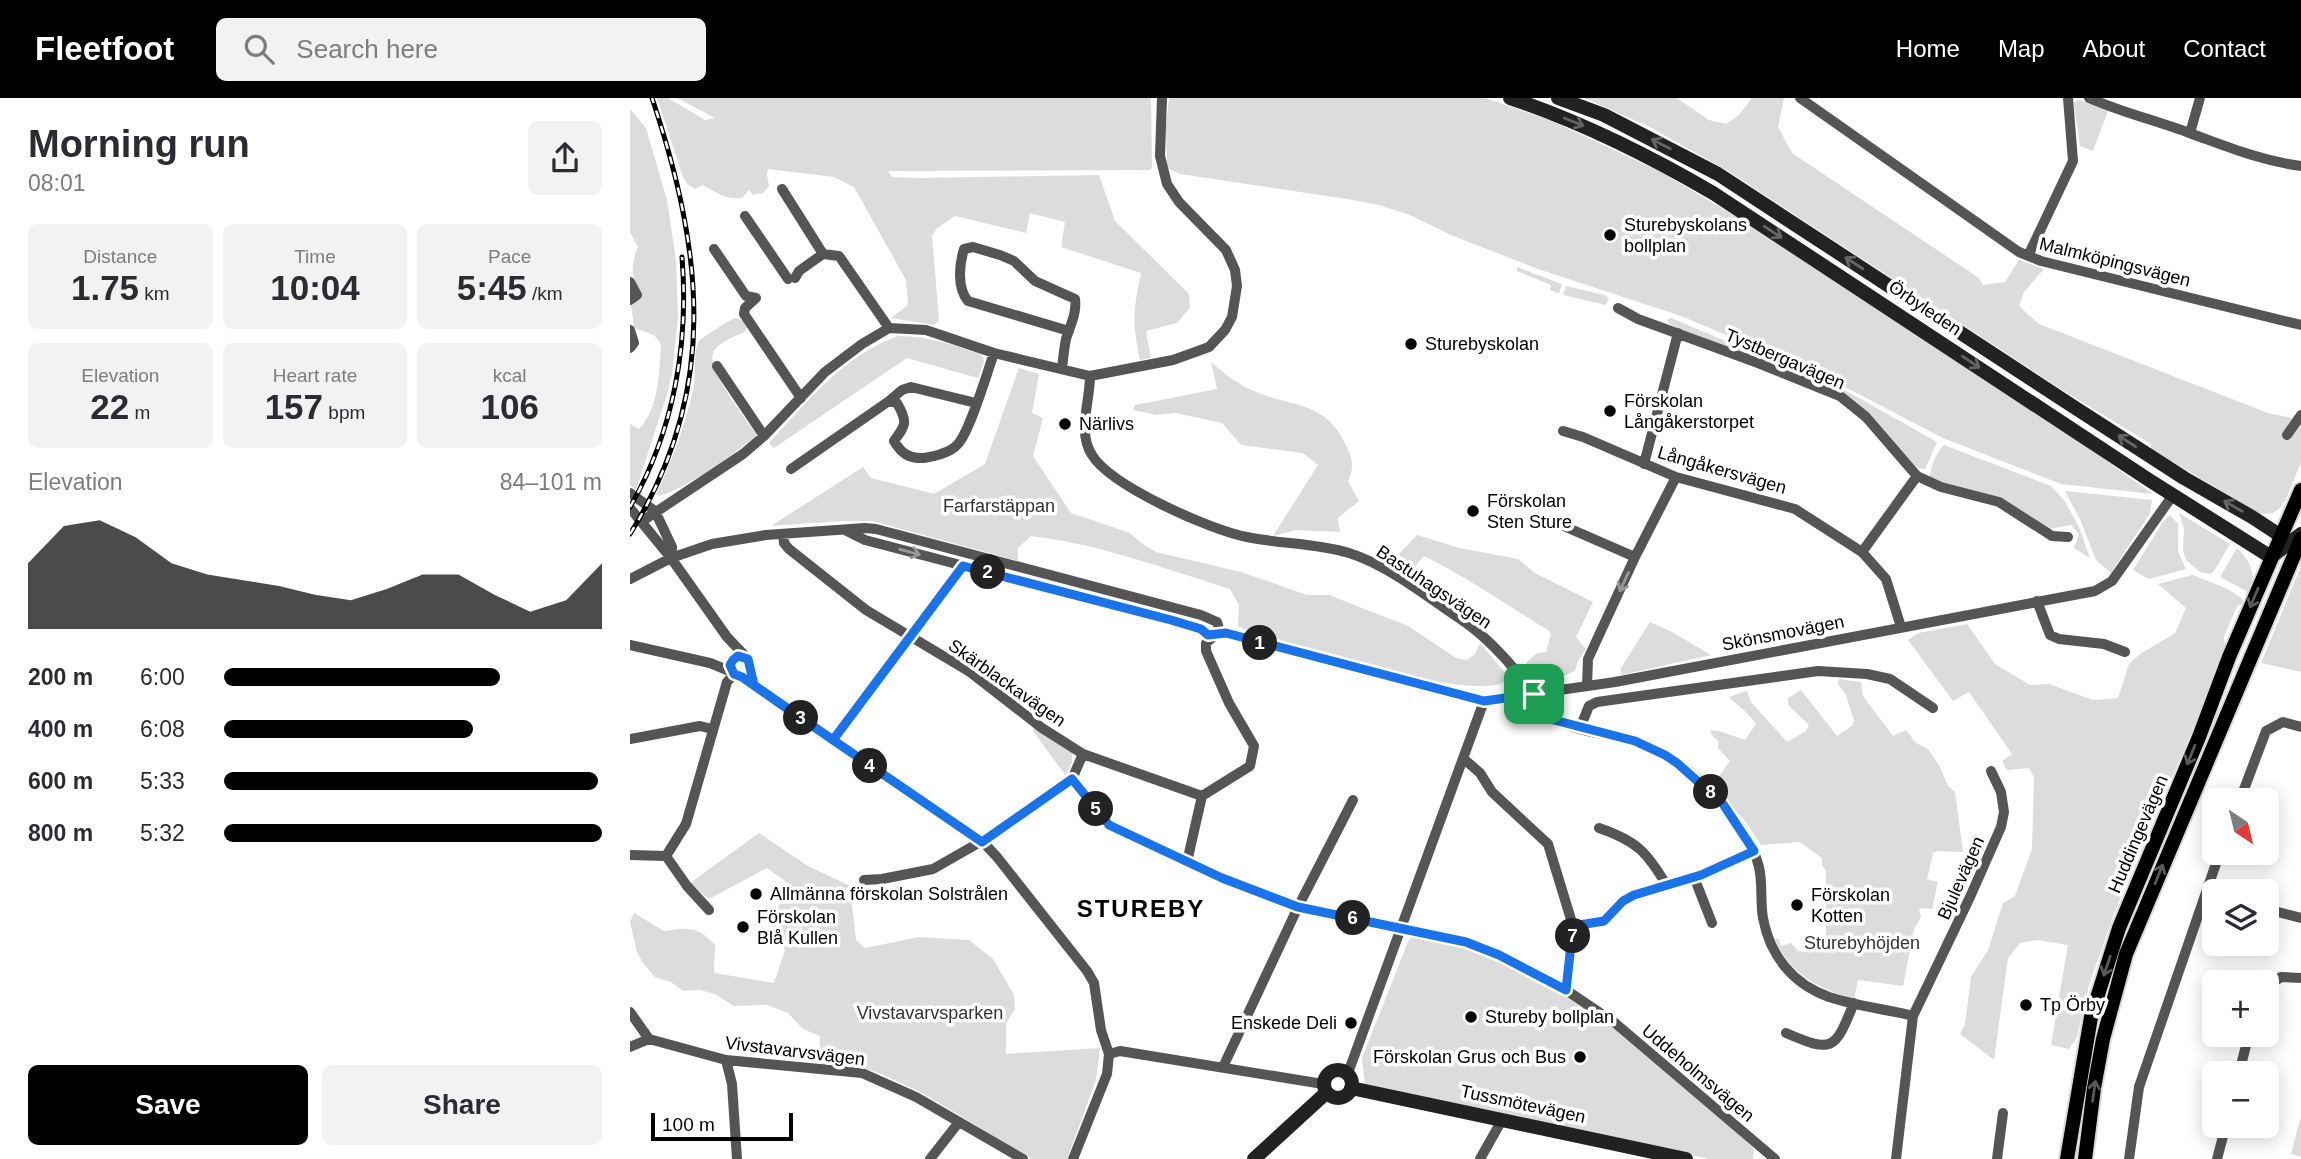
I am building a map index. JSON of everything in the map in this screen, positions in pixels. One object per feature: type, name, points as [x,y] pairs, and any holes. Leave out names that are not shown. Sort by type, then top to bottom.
[{"type":"main road","name":"Örbyleden","points":[[1510,98],[1601,133],[1660,162],[1713,193],[2271,557]]},
{"type":"main road","name":"Örbyleden","points":[[1558,98],[1604,115],[1718,174],[2283,541]]},
{"type":"main road","points":[[2173,495],[2185,478]]},
{"type":"main road","name":"Huddingevägen","points":[[2067,1159],[2091,1017],[2115,940],[2271,557],[2283,541],[2301,490]]},
{"type":"main road","points":[[2289,565],[2283,541],[2301,534]]},
{"type":"main road","name":"Huddingevägen","points":[[2085,1159],[2103,1039],[2126,954],[2301,539]]},
{"type":"main road","points":[[1254,1159],[1325,1088],[1326,1075],[1338,1069],[1348,1073],[1352,1082],[1346,1096],[1339,1098],[1325,1088]]},
{"type":"main road","name":"Tussmötevägen","points":[[1351,1088],[1502,1119],[1625,1153],[1686,1159]]},
{"type":"street","points":[[641,522],[743,454],[825,373],[862,344],[890,328],[926,330],[994,353],[1090,376],[1197,354],[1209,347],[1226,330],[1232,317],[1237,286],[1236,270],[1226,250],[1175,196],[1164,174],[1160,156],[1162,98]]},
{"type":"street","name":"Malmköpingsvägen","points":[[1800,98],[1998,238],[2028,256],[2301,325]]},
{"type":"street","points":[[2028,256],[2073,161],[2068,98]]},
{"type":"street","points":[[2089,98],[2232,150],[2278,163],[2301,166]]},
{"type":"street","points":[[2190,133],[2200,98]]},
{"type":"street","points":[[782,189],[824,254]]},
{"type":"street","points":[[745,216],[791,279],[824,254],[839,256],[890,328]]},
{"type":"street","points":[[1062,369],[1075,299],[1042,285],[1014,261],[973,247],[964,249],[960,260],[962,294],[968,301],[1069,331]]},
{"type":"street","points":[[714,249],[746,296],[756,298],[745,308],[744,314],[800,398]]},
{"type":"street","points":[[630,282],[637,295],[630,300]]},
{"type":"street","name":"Tystbergavägen","points":[[1618,308],[1638,319],[1840,397],[1866,417],[1917,476],[1941,487],[1999,502],[2052,536],[2068,537]]},
{"type":"street","points":[[630,330],[634,343],[630,348]]},
{"type":"street","points":[[1644,464],[1678,333]]},
{"type":"street","points":[[889,401],[897,404],[904,418],[905,427],[894,441],[905,456],[920,458],[944,454],[958,444],[994,353]]},
{"type":"street","points":[[717,366],[764,436]]},
{"type":"street","name":"Bastuhagsvägen","points":[[1090,376],[1085,431],[1087,446],[1093,457],[1111,476],[1178,512],[1218,529],[1247,537],[1333,548],[1362,558],[1403,581],[1470,625],[1505,657],[1554,720],[1635,741],[1677,763],[1723,804],[1754,851]]},
{"type":"street","points":[[791,469],[902,390],[911,387],[976,402]]},
{"type":"street","points":[[2287,435],[2301,415]]},
{"type":"street","name":"Långåkersvägen","points":[[1563,431],[1676,477],[1795,509],[1862,552],[1886,579],[1902,627]]},
{"type":"street","points":[[1862,552],[1917,476]]},
{"type":"street","points":[[1587,686],[1588,659],[1676,477]]},
{"type":"street","points":[[630,493],[655,511],[672,547],[671,558]]},
{"type":"street","name":"Skönsmovägen","points":[[1484,701],[1587,686],[2095,591],[2112,581],[2173,495]]},
{"type":"street","points":[[630,508],[671,558],[749,664],[754,685]]},
{"type":"street","points":[[1539,522],[1559,524],[1635,557]]},
{"type":"street","points":[[630,579],[671,558],[712,544],[783,534],[876,529],[1188,611],[1217,622],[1220,632]]},
{"type":"street","points":[[845,530],[865,540],[1171,620],[1201,629],[1208,635],[1220,632],[1484,701],[1348,1073]]},
{"type":"street","name":"Skärblackavägen","points":[[783,534],[784,543],[789,549],[866,610],[970,672],[1042,728],[1083,754],[1202,796]]},
{"type":"street","points":[[833,740],[963,566]]},
{"type":"street","points":[[2037,601],[2050,635],[2059,639],[2104,644],[2125,652]]},
{"type":"street","points":[[1187,862],[1202,796],[1250,766],[1253,757],[1254,746],[1249,734],[1229,703],[1206,651],[1206,643],[1220,632]]},
{"type":"street","points":[[727,637],[734,669]]},
{"type":"street","points":[[630,645],[734,669],[982,842],[1033,902],[1094,983],[1101,1030],[1109,1054],[1107,1074],[1073,1159]]},
{"type":"street","points":[[666,856],[685,824],[712,729],[738,656],[749,664]]},
{"type":"street","points":[[734,669],[749,664]]},
{"type":"street","points":[[1580,728],[1589,706],[1597,702],[1818,671],[1890,678],[1933,708]]},
{"type":"street","points":[[2245,788],[2266,731],[2283,722],[2301,727]]},
{"type":"street","points":[[630,739],[700,726],[712,729]]},
{"type":"street","points":[[864,880],[933,869],[982,842],[1072,779],[1083,754]]},
{"type":"street","points":[[1464,759],[1480,773],[1492,792],[1548,844],[1573,926],[1566,990]]},
{"type":"street","name":"Bjulevägen","points":[[1896,1159],[1913,1016],[2001,827],[2004,812],[2001,792],[1991,771]]},
{"type":"street","name":"Uddeholmsvägen","points":[[1072,779],[1109,825],[1257,893],[1298,907],[1466,942],[1488,950],[1566,990],[1615,1023],[1775,1159]]},
{"type":"street","points":[[1223,1067],[1298,907],[1353,800]]},
{"type":"street","points":[[1599,828],[1624,837],[1644,852],[1667,886]]},
{"type":"street","points":[[1573,926],[1604,921],[1623,901],[1694,877],[1754,851],[1762,883],[1763,919],[1777,957],[1796,980],[1829,997],[1913,1016]]},
{"type":"street","points":[[630,855],[666,856]]},
{"type":"street","points":[[666,856],[687,886],[709,910]]},
{"type":"street","points":[[1694,877],[1712,923]]},
{"type":"street","points":[[2129,1159],[2139,1087],[2202,912]]},
{"type":"street","points":[[2279,912],[2301,918]]},
{"type":"street","points":[[2279,978],[2301,978]]},
{"type":"street","points":[[1786,1033],[1819,1046],[1828,1046],[1837,1040],[1843,1031],[1854,1003]]},
{"type":"street","points":[[630,1013],[649,1039],[630,1048]]},
{"type":"street","name":"Vivstavarvsvägen","points":[[649,1039],[726,1060],[862,1073],[916,1097],[1023,1159]]},
{"type":"street","points":[[1109,1054],[1120,1051],[1223,1067],[1325,1088]]},
{"type":"street","points":[[726,1060],[732,1084],[737,1159]]},
{"type":"street","points":[[1997,1159],[2003,1113]]},
{"type":"street","points":[[1480,1159],[1502,1119]]},
{"type":"street","points":[[930,1159],[959,1122]]},
{"type":"street","points":[[2217,1159],[2223,1138]]},
{"type":"green space","points":[[657,98],[668,98],[705,120],[715,118],[677,98],[1151,98],[1150,170],[888,171],[892,177],[920,178],[1099,175],[1115,221],[1189,294],[1190,308],[1177,323],[1146,331],[1151,358],[1140,360],[1134,317],[1141,273],[1061,247],[1065,222],[1030,213],[1026,233],[955,216],[937,228],[932,236],[939,320],[934,325],[891,318],[908,305],[906,280],[854,187],[834,177],[768,169],[769,186],[763,193],[753,195],[749,190],[742,198],[731,198],[703,185],[695,189],[687,184],[683,177]]},
{"type":"green space","points":[[1169,98],[1485,98],[1552,121],[1661,172],[1748,224],[2064,431],[2153,494],[2061,484],[1943,438],[1824,376],[1681,316],[1538,269],[1451,235],[1410,215],[1347,199],[1180,174],[1167,168],[1166,127]]},
{"type":"green space","points":[[1584,98],[1677,98],[1709,120],[1726,124],[1739,115],[1752,98],[1784,98],[1778,127],[1792,153],[1979,278],[1983,285],[2005,282],[2019,260],[2044,269],[2024,292],[2019,306],[2039,324],[2268,413],[2301,420],[2301,462],[2286,499],[2273,513],[2260,514],[2151,449],[2151,444],[2056,386],[1728,171],[1648,126]]},
{"type":"green space","points":[[2080,100],[2108,111],[2093,151],[2080,146],[2074,102]]},
{"type":"green space","points":[[630,109],[646,128],[667,200],[676,260],[678,318],[672,374],[636,490],[630,485],[630,424],[639,429],[651,411],[657,390],[661,344],[654,335],[634,328],[631,304],[642,297],[633,272],[638,247],[630,232]]},
{"type":"green space","points":[[1517,267],[1562,284],[1559,293],[1550,290],[1551,285],[1517,271]]},
{"type":"green space","points":[[1566,286],[1609,298],[1606,305],[1563,295]]},
{"type":"green space","points":[[735,318],[743,320],[748,326],[745,332],[718,346],[712,360],[721,382],[757,435],[697,478],[659,496],[656,494],[678,441],[691,399],[699,341]]},
{"type":"green space","points":[[1671,318],[1850,393],[1937,442],[1925,469],[1917,468],[1895,444],[1825,385],[1677,328],[1668,323]]},
{"type":"green space","points":[[898,336],[930,339],[982,355],[984,362],[978,378],[907,358],[774,448],[769,443],[843,367],[879,344]]},
{"type":"green space","points":[[1211,362],[1250,389],[1319,413],[1338,431],[1350,454],[1352,467],[1348,481],[1359,501],[1338,518],[1340,532],[1297,530],[1273,536],[1318,465],[1303,453],[1241,445],[1222,423],[1175,413],[1156,415],[1133,410],[1135,405],[1217,389]]},
{"type":"green space","name":"Farfarstäppan","points":[[1019,368],[1039,374],[1032,413],[1043,418],[1033,456],[1071,513],[1130,533],[1156,552],[1241,572],[1307,595],[1329,595],[1408,626],[1456,658],[1467,660],[1475,654],[1480,643],[1506,674],[1506,680],[1491,686],[1428,680],[1348,662],[1260,637],[1238,626],[1239,605],[1230,589],[1082,545],[1031,536],[1018,548],[1018,561],[872,521],[771,526],[863,467],[871,478],[934,494],[985,464]]},
{"type":"green space","points":[[1944,445],[2051,486],[2064,500],[2079,527],[2090,558],[2074,548],[2079,534],[2071,525],[2050,529],[1930,478],[1934,460]]},
{"type":"green space","points":[[2065,491],[2152,500],[2150,513],[2111,573],[2096,560],[2080,519]]},
{"type":"green space","points":[[2179,513],[2230,544],[2210,574],[2200,572],[2186,560],[2183,550],[2184,528]]},
{"type":"green space","points":[[2170,515],[2178,524],[2178,552],[2186,569],[2149,579],[2133,570]]},
{"type":"green space","points":[[1417,535],[1460,548],[1518,559],[1535,573],[1593,602],[1576,637],[1586,649],[1575,671],[1550,682],[1526,663],[1537,653],[1546,652],[1551,634],[1548,630],[1424,556],[1411,571],[1399,554]]},
{"type":"green space","points":[[2237,548],[2246,558],[2253,574],[2250,593],[2220,577]]},
{"type":"green space","points":[[2301,566],[2301,672],[2261,663]]},
{"type":"green space","points":[[2193,575],[2228,590],[2246,603],[2237,606],[2224,637],[2226,650],[2115,911],[2089,985],[2077,1037],[2069,1049],[2051,1045],[2068,945],[2037,940],[2020,943],[2008,958],[1994,1060],[1960,1034],[1965,1024],[1971,977],[1988,950],[2003,903],[2015,896],[2032,849],[2034,777],[2029,768],[2007,770],[2002,761],[2012,754],[1969,692],[1953,701],[1908,640],[1918,633],[1967,624],[1995,664],[2030,685],[2049,684],[2093,700],[2118,698],[2129,664],[2140,654],[2175,633],[2186,608],[2158,584]]},
{"type":"green space","points":[[1650,622],[1711,655],[1621,675],[1621,668]]},
{"type":"green space","name":"Sturebyhöjden","points":[[1839,679],[1861,682],[1863,696],[1893,736],[1906,730],[1916,743],[1928,749],[1948,786],[1955,792],[1963,852],[1933,853],[1927,879],[1938,882],[1932,909],[1919,910],[1921,917],[1914,929],[1903,986],[1858,980],[1854,1000],[1818,985],[1797,971],[1775,939],[1778,938],[1781,946],[1791,943],[1798,951],[1807,952],[1826,946],[1826,871],[1822,858],[1800,842],[1761,845],[1745,821],[1710,783],[1717,779],[1730,761],[1718,748],[1718,741],[1710,730],[1745,740],[1756,724],[1729,697],[1747,691],[1751,702],[1787,742],[1806,731],[1809,725],[1788,705],[1788,698],[1801,690],[1837,736],[1852,726],[1854,721],[1846,695],[1838,684]]},
{"type":"green space","points":[[1035,723],[1072,749],[1072,762],[1066,776],[1033,731]]},
{"type":"green space","name":"Vivstavarvsparken","points":[[759,833],[808,866],[850,886],[856,940],[865,948],[919,937],[969,940],[993,959],[1014,995],[1015,1009],[1006,1023],[1006,1054],[1100,1048],[1096,1080],[1067,1159],[1032,1159],[924,1094],[879,1073],[859,1067],[819,1065],[820,1036],[803,1029],[788,1013],[767,1005],[734,1006],[715,994],[700,990],[683,991],[671,982],[655,977],[637,952],[630,922],[634,913],[664,931],[692,929],[704,934],[715,945],[714,973],[774,983],[785,950],[769,920],[792,886],[767,868],[709,899],[690,883]]},
{"type":"green space","points":[[1416,937],[1485,953],[1577,1002],[1614,1029],[1745,1140],[1754,1149],[1753,1159],[1709,1159],[1365,1085],[1362,1058],[1408,942]]},
{"type":"green space","points":[[2301,1116],[2301,1157],[2291,1154]]},
{"type":"railway","points":[[630,534],[659,480],[679,427],[690,373],[694,319],[691,265],[683,210],[652,98]]},
{"type":"railway","points":[[630,507],[658,448],[675,386],[683,322],[682,257]]},
{"type":"place","name":"Sturebyskolans bollplan","points":[[1610,235]]},
{"type":"place","name":"Sturebyskolan","points":[[1411,344]]},
{"type":"place","name":"Förskolan Långåkerstorpet","points":[[1610,411]]},
{"type":"place","name":"Närlivs","points":[[1065,424]]},
{"type":"place","name":"Förskolan Sten Sture","points":[[1473,511]]},
{"type":"place","name":"Allmänna förskolan Solstrålen","points":[[756,894]]},
{"type":"place","name":"Förskolan Kotten","points":[[1797,905]]},
{"type":"place","name":"Förskolan Blå Kullen","points":[[743,927]]},
{"type":"place","name":"Tp Örby","points":[[2026,1005]]},
{"type":"place","name":"Stureby bollplan","points":[[1471,1017]]},
{"type":"place","name":"Enskede Deli","points":[[1351,1023]]},
{"type":"place","name":"Förskolan Grus och Bus","points":[[1580,1057]]},
{"type":"district","name":"STUREBY","points":[[1141,908]]},
{"type":"route","points":[[1534,694],[1484,701],[1226,633],[1208,635],[1201,629],[1171,620],[963,566],[939,601],[833,740],[779,703],[754,685],[748,659],[738,656],[730,665],[732,672],[738,677],[754,685],[779,703],[982,842],[1072,779],[1109,825],[1118,831],[1257,893],[1298,907],[1466,942],[1499,955],[1566,990],[1573,926],[1604,921],[1623,901],[1634,895],[1701,875],[1754,851],[1723,804],[1677,763],[1635,741],[1554,720],[1534,694]]}]
